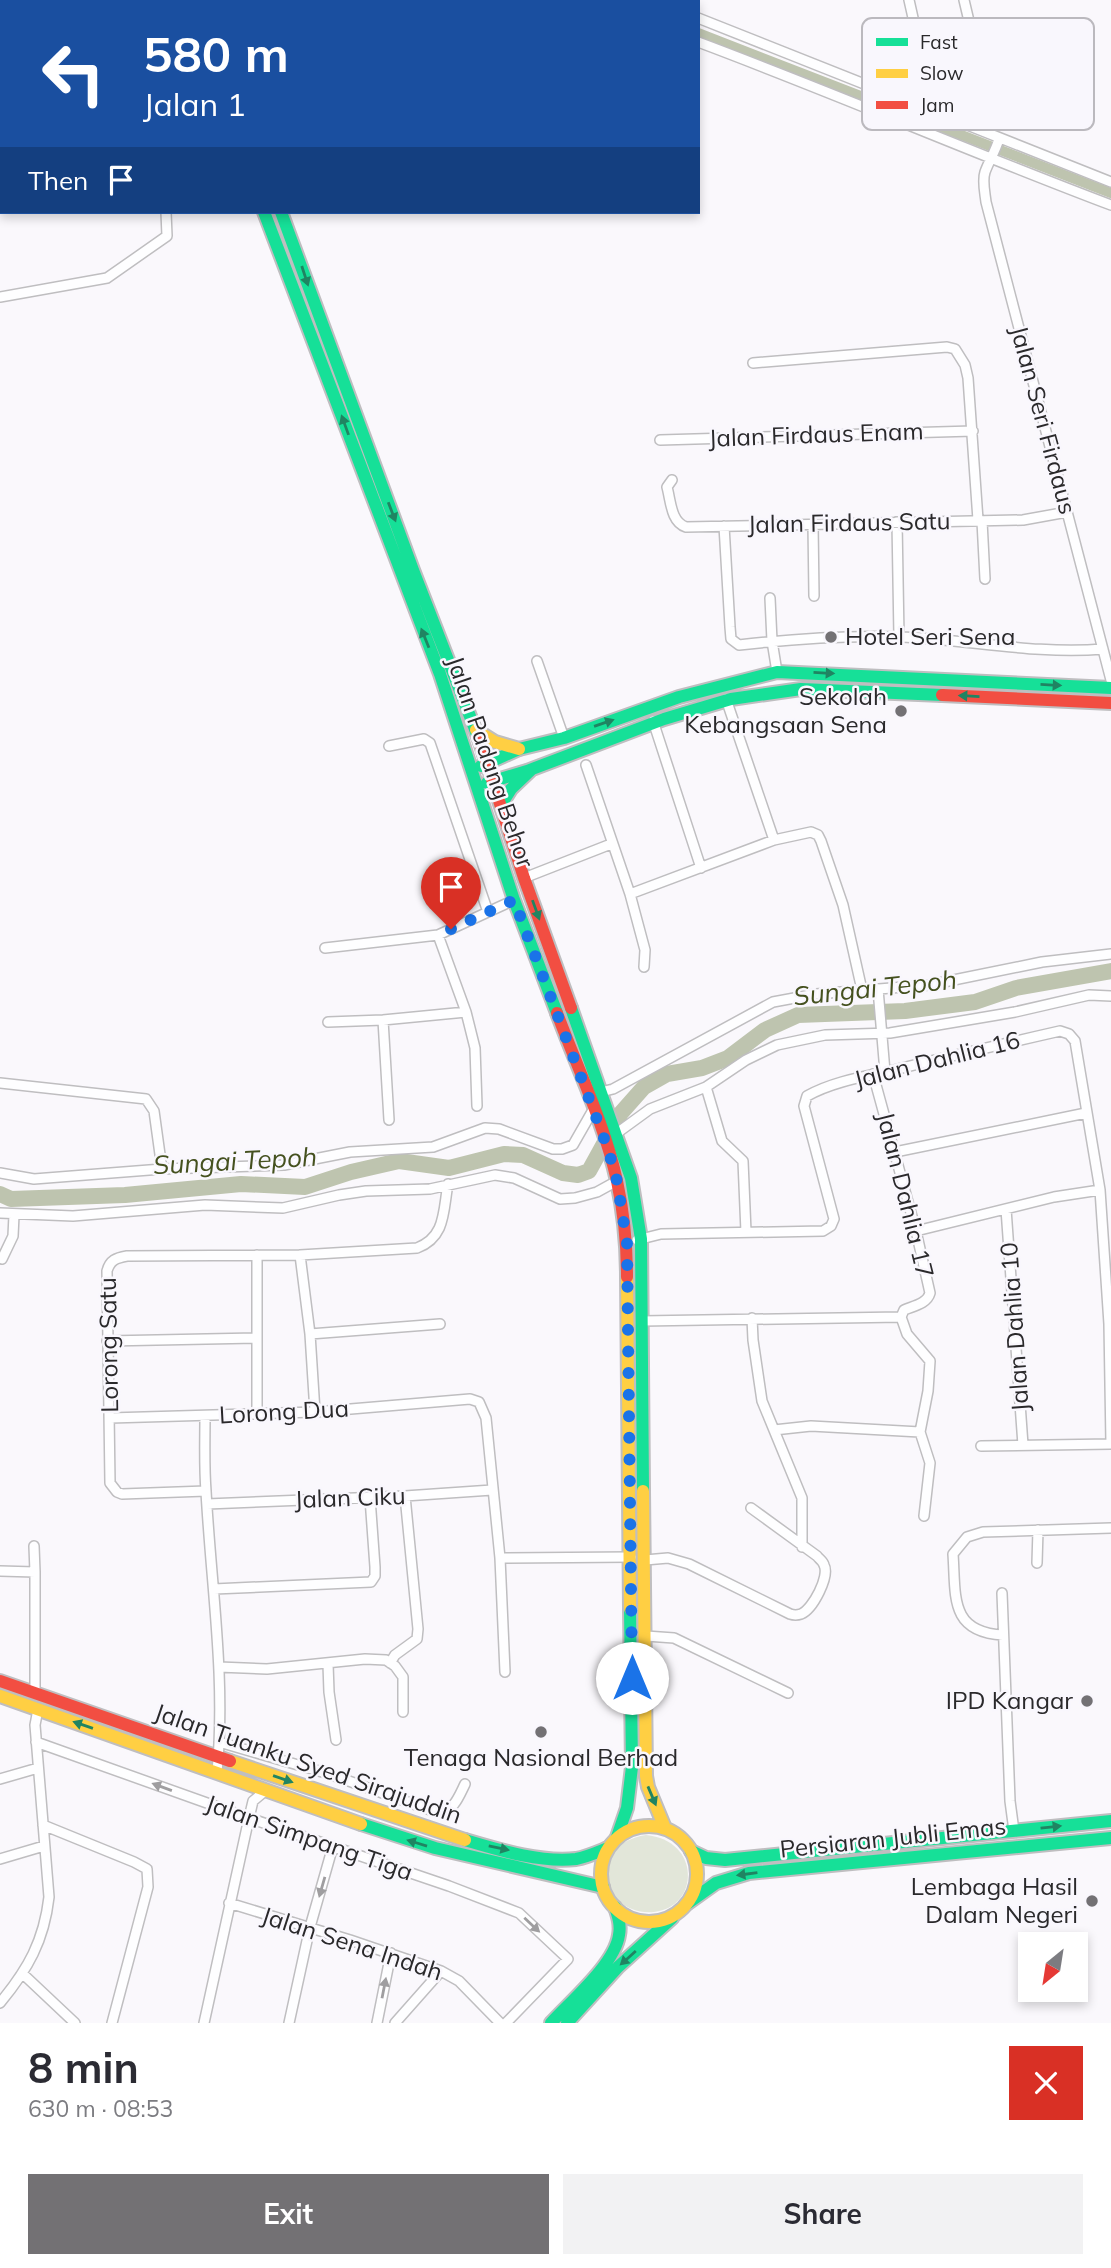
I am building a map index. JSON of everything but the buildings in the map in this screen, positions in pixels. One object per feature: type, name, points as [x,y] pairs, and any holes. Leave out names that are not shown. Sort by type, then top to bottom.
[{"type":"main road","name":"Jalan Padang Behor","points":[[265,214],[440,674],[514,900],[608,1149],[617,1181],[627,1243],[632,1767],[627,1808],[617,1837]]},
{"type":"main road","name":"Jalan Padang Behor","points":[[282,214],[418,583],[476,730],[524,878],[631,1178],[641,1239],[646,1776],[665,1828]]},
{"type":"main road","points":[[471,770],[519,749],[564,738],[679,697],[777,672],[1111,688]]},
{"type":"main road","points":[[477,787],[492,780],[531,770],[653,721],[726,699],[768,691],[801,689],[1111,703]]},
{"type":"main road","points":[[476,730],[495,742],[519,749]]},
{"type":"main road","points":[[500,805],[511,789],[531,770]]},
{"type":"main road","name":"Jalan Tuanku Syed Sirajuddin","points":[[0,1681],[470,1841],[536,1856],[573,1859],[608,1848]]},
{"type":"main road","points":[[38,1709],[40,1694]]},
{"type":"main road","name":"Jalan Tuanku Syed Sirajuddin","points":[[0,1696],[412,1842],[492,1863],[569,1876],[603,1887]]},
{"type":"main road","name":"Persiaran Jubli Emas","points":[[691,1851],[706,1858],[725,1860],[1111,1821]]},
{"type":"main road","points":[[551,2023],[612,1955],[619,1941],[620,1922],[615,1906],[603,1887],[601,1867],[608,1848],[617,1837],[640,1826],[665,1828],[677,1835],[691,1851],[697,1877],[692,1895],[683,1907],[668,1918],[643,1921],[631,1918],[615,1906]]},
{"type":"main road","points":[[959,1836],[961,1853]]},
{"type":"main road","name":"Persiaran Jubli Emas","points":[[572,2021],[618,1967],[683,1907],[708,1885],[733,1876],[1111,1839]]},
{"type":"street","points":[[909,0],[913,18]]},
{"type":"street","points":[[964,0],[968,18]]},
{"type":"street","points":[[700,19],[862,82]]},
{"type":"street","points":[[700,43],[862,106]]},
{"type":"street","points":[[922,130],[1111,205]]},
{"type":"street","points":[[976,130],[998,141],[1111,182]]},
{"type":"street","name":"Jalan Seri Firdaus","points":[[998,141],[993,159],[985,172],[986,202],[1111,680]]},
{"type":"street","points":[[0,297],[107,278],[167,236],[166,214]]},
{"type":"street","points":[[753,363],[947,347],[955,349],[965,365],[985,579]]},
{"type":"street","name":"Jalan Firdaus Enam","points":[[660,440],[973,431]]},
{"type":"street","name":"Jalan Firdaus Satu","points":[[671,480],[667,487],[675,517],[679,525],[687,527],[1023,520],[1067,512]]},
{"type":"street","points":[[897,522],[900,637]]},
{"type":"street","points":[[813,524],[814,596]]},
{"type":"street","points":[[724,526],[731,639],[739,645],[772,641],[900,637],[1057,651],[1103,649]]},
{"type":"street","points":[[770,598],[777,672]]},
{"type":"street","points":[[537,661],[564,738]]},
{"type":"street","points":[[726,699],[774,840]]},
{"type":"street","points":[[653,721],[701,867]]},
{"type":"street","points":[[389,746],[424,739],[430,743],[488,912]]},
{"type":"street","points":[[586,765],[630,894],[645,950],[644,967]]},
{"type":"street","points":[[630,894],[774,840],[811,832],[818,835],[843,905],[862,990]]},
{"type":"street","points":[[524,878],[611,844]]},
{"type":"street","points":[[325,948],[438,935],[514,900]]},
{"type":"street","points":[[438,935],[466,1012],[475,1048],[477,1106]]},
{"type":"street","points":[[602,1095],[773,1002],[816,994],[862,990],[878,993],[1042,962],[1111,954]]},
{"type":"street","points":[[878,993],[885,1072]]},
{"type":"street","points":[[617,1133],[650,1109],[706,1087],[747,1060],[777,1045],[825,1035],[882,1034],[1015,1012],[1089,995],[1111,996]]},
{"type":"street","points":[[328,1022],[466,1012]]},
{"type":"street","points":[[383,1020],[389,1120]]},
{"type":"street","name":"Jalan Dahlia 16","points":[[746,1232],[823,1231],[831,1226],[834,1219],[804,1106],[807,1096],[816,1091],[873,1074],[1060,1031],[1069,1034],[1074,1041],[1086,1113]]},
{"type":"street","name":"Jalan Dahlia 17","points":[[873,1074],[930,1293],[924,1302],[904,1310],[901,1317]]},
{"type":"street","points":[[0,1083],[146,1099],[154,1111],[162,1169]]},
{"type":"street","points":[[627,1243],[661,1234],[746,1232],[743,1161],[723,1141],[706,1087]]},
{"type":"street","points":[[895,1152],[1086,1113],[1100,1190],[1108,1314],[1111,1444],[981,1446]]},
{"type":"street","points":[[0,1173],[26,1179],[162,1169],[284,1165],[350,1152],[433,1147],[485,1128],[499,1129],[553,1149],[562,1149],[573,1146],[595,1114]]},
{"type":"street","points":[[0,1213],[74,1216],[205,1205],[283,1208],[339,1195],[366,1191],[430,1189],[495,1175],[514,1178],[560,1199],[597,1192],[617,1181]]},
{"type":"street","name":"Lorong Satu","points":[[206,1491],[122,1494],[110,1483],[107,1271],[113,1260],[127,1256],[300,1255],[417,1248],[430,1242],[439,1230],[448,1184]]},
{"type":"street","points":[[916,1231],[1054,1197],[1100,1190]]},
{"type":"street","name":"Jalan Dahlia 10","points":[[1006,1209],[1023,1446]]},
{"type":"street","points":[[2,1259],[13,1236],[14,1215]]},
{"type":"street","points":[[257,1255],[257,1414]]},
{"type":"street","points":[[300,1255],[310,1334],[315,1412]]},
{"type":"street","points":[[642,1321],[825,1316],[901,1317],[907,1334],[930,1361],[929,1391],[920,1432],[930,1463],[925,1516]]},
{"type":"street","points":[[751,1318],[762,1401],[802,1498],[802,1547]]},
{"type":"street","points":[[310,1334],[440,1324]]},
{"type":"street","points":[[107,1341],[257,1338]]},
{"type":"street","name":"Lorong Dua","points":[[110,1418],[315,1412],[470,1399],[479,1402],[486,1418],[492,1490]]},
{"type":"street","points":[[205,1416],[206,1491],[219,1667],[217,1772]]},
{"type":"street","points":[[774,1430],[811,1426],[920,1432]]},
{"type":"street","points":[[492,1490],[500,1559],[505,1672]]},
{"type":"street","name":"Jalan Ciku","points":[[207,1504],[492,1490]]},
{"type":"street","points":[[393,1664],[396,1655],[416,1639],[418,1629],[405,1496]]},
{"type":"street","points":[[214,1589],[371,1582],[375,1576],[370,1497]]},
{"type":"street","points":[[645,1560],[668,1558],[688,1564],[790,1615],[800,1615],[817,1597],[826,1573],[824,1565],[817,1556],[751,1508]]},
{"type":"street","points":[[1003,1635],[984,1634],[972,1628],[956,1606],[953,1554],[967,1537],[975,1533],[1111,1528]]},
{"type":"street","points":[[1037,1563],[1038,1530]]},
{"type":"street","points":[[34,1546],[40,1694]]},
{"type":"street","points":[[500,1559],[631,1557]]},
{"type":"street","points":[[0,1571],[35,1572]]},
{"type":"street","points":[[1002,1593],[1010,1801],[1014,1831]]},
{"type":"street","points":[[646,1636],[674,1639],[788,1693]]},
{"type":"street","points":[[219,1667],[267,1669],[365,1659],[386,1660],[393,1664],[403,1677],[403,1712]]},
{"type":"street","points":[[328,1664],[336,1740]]},
{"type":"street","points":[[0,2003],[24,1975],[47,1919],[49,1897],[35,1721],[38,1709]]},
{"type":"street","name":"Jalan Simpang Tiga","points":[[36,1742],[519,1913],[568,1959],[506,2023]]},
{"type":"street","points":[[219,1742],[439,1813],[447,1812],[453,1806],[466,1784]]},
{"type":"street","points":[[0,1779],[38,1768]]},
{"type":"street","points":[[358,1805],[364,1787]]},
{"type":"street","points":[[204,2023],[253,1801],[267,1790]]},
{"type":"street","points":[[43,1825],[147,1869],[148,1887],[112,2023]]},
{"type":"street","points":[[0,1859],[44,1846]]},
{"type":"street","points":[[289,2023],[310,1927],[333,1846]]},
{"type":"street","name":"Jalan Sena Indah","points":[[229,1903],[441,1971],[459,1981],[500,2023]]},
{"type":"street","points":[[377,2023],[391,1953]]},
{"type":"street","points":[[395,2023],[441,1971]]},
{"type":"street","points":[[24,1975],[75,2023]]},
{"type":"shaded area","points":[[646,1835],[664,1840],[677,1848],[685,1860],[688,1874],[680,1899],[669,1907],[654,1912],[636,1911],[622,1903],[612,1892],[607,1879],[607,1865],[613,1852],[626,1841]]},
{"type":"waterway","points":[[700,34],[862,97]]},
{"type":"waterway","points":[[948,130],[1111,193]]},
{"type":"waterway","name":"Sungai Tepoh","points":[[0,1194],[11,1199],[125,1195],[241,1184],[305,1187],[351,1172],[399,1161],[449,1168],[504,1154],[523,1155],[563,1173],[578,1175],[589,1171],[621,1113],[644,1087],[667,1074],[702,1068],[728,1058],[765,1030],[798,1015],[905,1011],[975,1002],[1016,988],[1111,971]]},
{"type":"traffic: fast","points":[[265,214],[440,674],[514,900],[557,1013]]},
{"type":"traffic: fast","points":[[282,214],[413,570],[480,742]]},
{"type":"traffic: fast","points":[[481,766],[519,749],[564,738],[679,697],[777,672],[1111,688]]},
{"type":"traffic: fast","points":[[487,783],[527,771],[664,719],[731,699],[801,689],[942,695]]},
{"type":"traffic: fast","points":[[501,805],[511,789],[531,770]]},
{"type":"traffic: fast","points":[[571,1008],[631,1178],[641,1239],[643,1491]]},
{"type":"traffic: fast","points":[[617,1837],[627,1808],[632,1767],[630,1609]]},
{"type":"traffic: fast","points":[[691,1851],[706,1858],[725,1860],[1111,1821]]},
{"type":"traffic: fast","points":[[361,1824],[435,1848],[603,1887]]},
{"type":"traffic: fast","points":[[688,1903],[716,1883],[749,1873],[1111,1838]]},
{"type":"traffic: fast","points":[[465,1840],[520,1855],[562,1860],[588,1856],[608,1848]]},
{"type":"traffic: fast","points":[[551,2023],[610,1958],[620,1931],[615,1907]]},
{"type":"traffic: fast","points":[[567,2023],[618,1967],[672,1918]]},
{"type":"traffic: slow","points":[[476,730],[495,742],[519,749]]},
{"type":"traffic: slow","points":[[627,1277],[630,1609]]},
{"type":"traffic: slow","points":[[643,1491],[646,1776],[665,1828]]},
{"type":"traffic: slow","points":[[0,1696],[361,1824]]},
{"type":"traffic: slow","points":[[230,1761],[465,1840]]},
{"type":"traffic: slow","points":[[649,1826],[667,1830],[683,1840],[693,1856],[697,1874],[693,1892],[683,1908],[667,1918],[649,1922],[631,1918],[615,1908],[605,1892],[601,1874],[605,1856],[615,1840],[631,1830],[649,1826]]},
{"type":"traffic: jam","points":[[942,695],[1111,703]]},
{"type":"traffic: jam","points":[[480,742],[524,878],[571,1008]]},
{"type":"traffic: jam","points":[[557,1013],[612,1160],[623,1217],[627,1277]]},
{"type":"traffic: jam","points":[[0,1681],[230,1761]]},
{"type":"place","name":"Hotel Seri Sena","points":[[831,637]]},
{"type":"place","name":"Sekolah Kebangsaan Sena","points":[[901,711]]},
{"type":"place","name":"IPD Kangar","points":[[1087,1701]]},
{"type":"place","name":"Tenaga Nasional Berhad","points":[[541,1732]]},
{"type":"place","name":"Lembaga Hasil Dalam Negeri","points":[[1092,1901]]},
{"type":"route","points":[[451,929],[514,900],[608,1149],[617,1181],[627,1243],[632,1678]]}]
